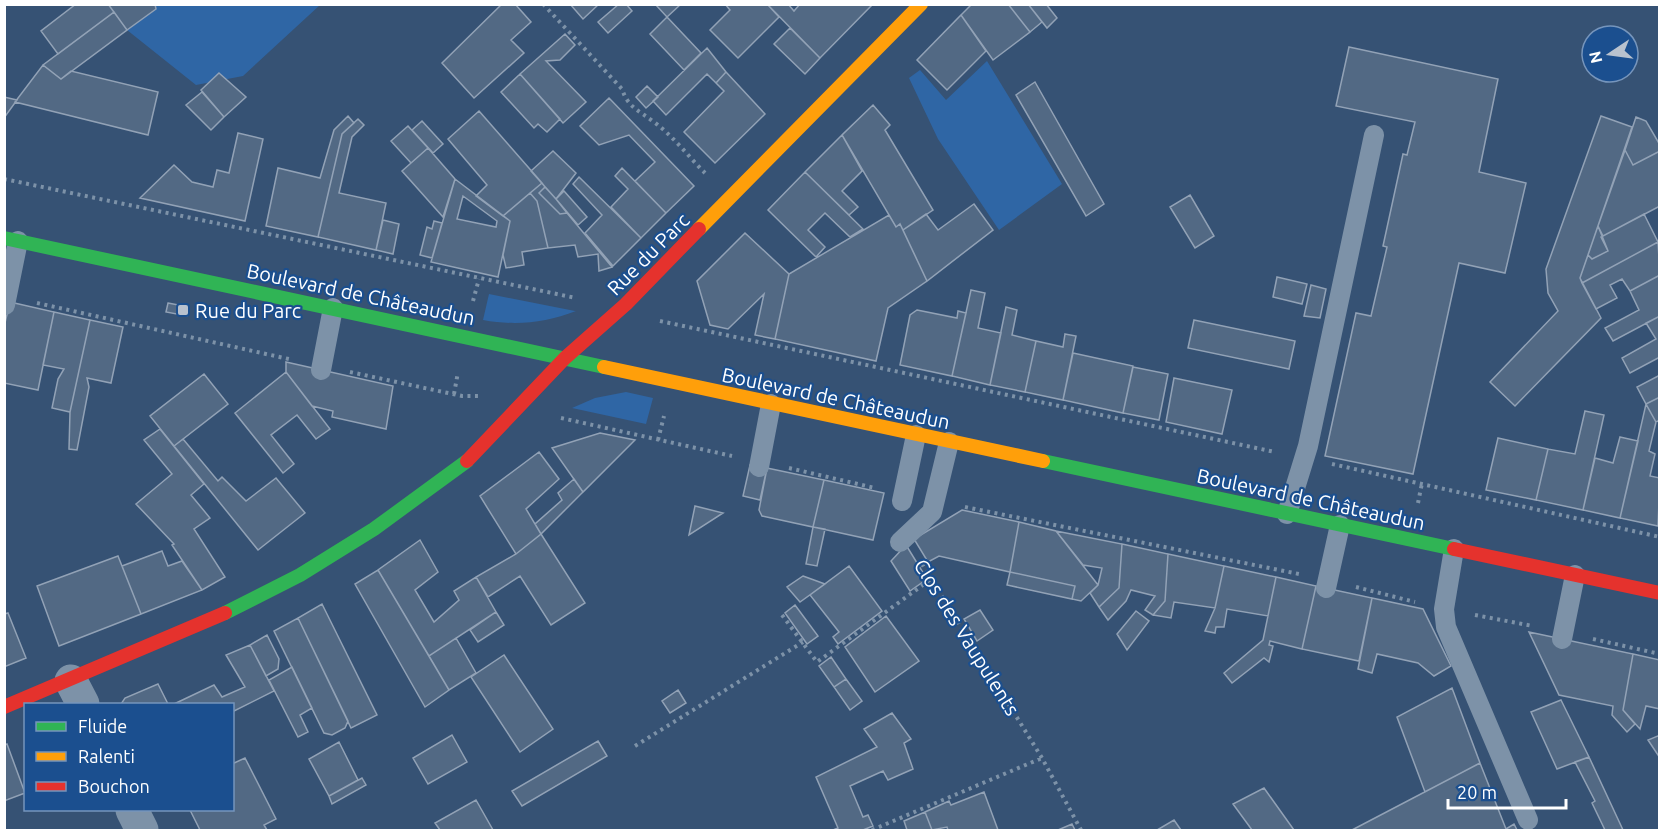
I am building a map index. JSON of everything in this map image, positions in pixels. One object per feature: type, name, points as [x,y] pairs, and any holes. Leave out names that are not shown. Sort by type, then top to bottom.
[{"type":"main road","name":"Rue du Parc","points":[[25,703],[77,693],[204,623],[300,575],[374,530],[462,467],[565,358],[626,304],[921,4]]},
{"type":"main road","name":"Boulevard de Châteaudun","points":[[11,239],[1659,593]]},
{"type":"main road","name":"Rue du Parc","points":[[4,707],[24,703]]},
{"type":"street","points":[[132,811],[142,831]]},
{"type":"lane","points":[[1287,514],[1304,458],[1374,135]]},
{"type":"lane","points":[[6,300],[11,239]]},
{"type":"lane","points":[[321,368],[333,309]]},
{"type":"lane","points":[[759,466],[771,404]]},
{"type":"lane","points":[[902,501],[916,435]]},
{"type":"lane","name":"Clos des Vaupulents","points":[[902,540],[932,512],[949,442]]},
{"type":"lane","points":[[1327,584],[1340,525]]},
{"type":"lane","points":[[1454,549],[1444,609],[1446,627],[1528,820]]},
{"type":"lane","points":[[1562,639],[1575,575]]},
{"type":"path","points":[[543,4],[622,89],[625,99],[639,115],[653,121],[731,199]]},
{"type":"path","points":[[4,179],[587,300]]},
{"type":"path","points":[[6,300],[454,395],[474,395]]},
{"type":"path","points":[[653,311],[659,321],[1304,458],[1659,537]]},
{"type":"path","points":[[454,395],[460,364]]},
{"type":"path","points":[[658,440],[665,411]]},
{"type":"path","points":[[935,501],[1444,609]]},
{"type":"path","name":"Clos des Vaupulents","points":[[902,540],[931,579],[1042,759],[1081,831]]},
{"type":"path","points":[[782,615],[818,662],[931,579]]},
{"type":"path","points":[[635,746],[803,642]]},
{"type":"path","points":[[872,831],[1042,759]]},
{"type":"shaded area","points":[[155,5],[320,5],[243,76],[196,85],[127,30],[156,9]]},
{"type":"shaded area","points":[[987,61],[1062,184],[999,230],[938,139],[909,78],[920,70],[946,100]]},
{"type":"shaded area","points":[[489,294],[576,311],[530,322],[507,323],[483,320]]},
{"type":"shaded area","points":[[626,392],[653,398],[646,424],[572,408],[595,398]]},
{"type":"building","points":[[76,4],[108,4],[114,12],[58,54],[41,31]]},
{"type":"building","points":[[108,4],[155,4],[156,9],[127,30]]},
{"type":"building","points":[[502,4],[515,4],[531,22],[511,40],[524,53],[474,98],[442,63]]},
{"type":"building","points":[[570,4],[599,4],[583,19]]},
{"type":"building","points":[[619,4],[626,4],[632,11],[608,33],[598,22]]},
{"type":"building","points":[[655,4],[681,4],[667,17]]},
{"type":"building","points":[[725,4],[767,4],[779,17],[738,58],[710,30],[730,10]]},
{"type":"building","points":[[767,4],[788,4],[794,11],[800,4],[873,4],[820,58]]},
{"type":"building","points":[[972,4],[1008,4],[1030,32],[993,60],[961,15]]},
{"type":"building","points":[[1008,4],[1028,4],[1042,22],[1030,32]]},
{"type":"building","points":[[1028,4],[1046,4],[1057,18],[1047,28]]},
{"type":"building","points":[[114,12],[127,30],[61,79],[43,65]]},
{"type":"building","points":[[961,15],[986,51],[947,90],[917,60]]},
{"type":"building","points":[[667,17],[701,53],[684,70],[650,34]]},
{"type":"building","points":[[790,28],[820,58],[805,74],[774,44]]},
{"type":"building","points":[[565,34],[575,45],[560,60],[546,61],[586,102],[563,123],[520,74]]},
{"type":"building","points":[[1349,47],[1498,79],[1479,172],[1526,183],[1505,273],[1459,263],[1413,474],[1325,456],[1356,313],[1371,316],[1387,247],[1383,246],[1403,154],[1407,155],[1415,122],[1336,106]]},
{"type":"building","points":[[707,48],[726,72],[716,83],[707,74],[666,115],[653,101]]},
{"type":"building","points":[[43,65],[61,79],[71,71],[158,92],[148,135],[15,102]]},
{"type":"building","points":[[726,72],[765,114],[715,163],[684,132],[724,91],[716,83]]},
{"type":"building","points":[[219,73],[246,97],[224,117],[201,90]]},
{"type":"building","points":[[520,74],[560,119],[547,132],[538,124],[534,128],[501,92]]},
{"type":"building","points":[[1035,82],[1104,204],[1086,216],[1016,95]]},
{"type":"building","points":[[647,86],[658,97],[646,108],[636,97]]},
{"type":"building","points":[[202,92],[224,117],[211,130],[186,105]]},
{"type":"building","points":[[4,97],[17,100],[4,118]]},
{"type":"building","points":[[609,98],[694,186],[666,213],[635,181],[655,162],[629,135],[599,145],[580,126]]},
{"type":"building","points":[[873,105],[890,125],[885,130],[933,210],[903,230],[900,224],[896,227],[842,135]]},
{"type":"building","points":[[479,111],[542,183],[503,216],[476,196],[487,185],[448,139]]},
{"type":"building","points":[[348,116],[354,123],[342,134],[318,237],[266,226],[278,168],[320,178],[334,130]]},
{"type":"building","points":[[1601,116],[1632,127],[1580,278],[1601,318],[1515,406],[1490,382],[1558,311],[1548,293],[1546,269]]},
{"type":"building","points":[[1636,117],[1646,121],[1660,145],[1660,151],[1633,165],[1625,150]]},
{"type":"building","points":[[358,119],[364,125],[352,137],[339,193],[386,203],[376,250],[318,237],[342,134]]},
{"type":"building","points":[[422,121],[443,144],[433,153],[412,130]]},
{"type":"building","points":[[408,126],[428,148],[411,163],[391,141]]},
{"type":"building","points":[[238,133],[263,139],[245,221],[140,198],[174,165],[192,182],[213,187],[217,170],[229,173]]},
{"type":"building","points":[[842,135],[862,171],[842,191],[858,207],[849,215],[805,172]]},
{"type":"building","points":[[428,148],[455,179],[443,217],[402,171]]},
{"type":"building","points":[[1625,150],[1633,165],[1660,151],[1660,206],[1603,236],[1598,226]]},
{"type":"building","points":[[553,151],[576,173],[556,199],[531,171]]},
{"type":"building","points":[[622,168],[666,213],[641,238],[611,207],[628,189],[615,176]]},
{"type":"building","points":[[805,172],[863,229],[850,237],[825,213],[808,230],[825,247],[816,257],[768,210]]},
{"type":"building","points":[[579,177],[641,238],[613,266],[585,233],[602,215],[573,184]]},
{"type":"building","points":[[455,179],[510,221],[498,277],[431,262]],"holes":[[[463,196],[497,221],[496,227],[457,219]]]},
{"type":"building","points":[[542,183],[545,187],[539,193],[560,214],[567,213],[612,267],[599,271],[598,254],[578,257],[575,245],[548,248],[537,201],[530,193]]},
{"type":"building","points":[[545,187],[567,213],[560,214],[539,193]]},
{"type":"building","points":[[564,191],[587,217],[578,225],[556,199]]},
{"type":"building","points":[[530,193],[537,201],[548,248],[522,252],[524,265],[506,268],[503,255],[510,221],[503,216]]},
{"type":"building","points":[[1190,195],[1214,236],[1195,248],[1170,207]]},
{"type":"building","points":[[974,204],[993,230],[927,281],[903,230],[926,214],[938,230]]},
{"type":"building","points":[[1644,214],[1658,242],[1582,283],[1580,278],[1588,255],[1592,259],[1608,251],[1601,237]]},
{"type":"building","points":[[889,215],[896,227],[900,224],[927,281],[888,308],[876,361],[775,339],[789,274]]},
{"type":"building","points":[[383,220],[399,224],[393,254],[376,250]]},
{"type":"building","points":[[434,221],[442,223],[432,258],[420,255],[427,227],[432,229]]},
{"type":"building","points":[[1598,226],[1608,251],[1592,259],[1588,255]]},
{"type":"building","points":[[745,233],[789,274],[775,339],[755,335],[764,294],[728,329],[710,325],[697,281]]},
{"type":"building","points":[[1658,242],[1660,275],[1630,291],[1622,279],[1610,285],[1617,298],[1596,309],[1582,283]]},
{"type":"building","points":[[1660,275],[1660,316],[1613,341],[1605,328],[1639,310],[1630,291]]},
{"type":"building","points":[[1277,277],[1307,284],[1302,304],[1273,297]]},
{"type":"building","points":[[1311,285],[1326,289],[1320,318],[1304,316]]},
{"type":"building","points":[[971,290],[985,293],[978,328],[1001,333],[990,385],[952,376]]},
{"type":"building","points":[[10,302],[54,312],[38,390],[4,383],[4,327]]},
{"type":"building","points":[[168,303],[189,307],[187,316],[166,312]]},
{"type":"building","points":[[1006,307],[1017,310],[1012,335],[1036,341],[1025,392],[990,385]]},
{"type":"building","points":[[917,310],[957,318],[958,311],[966,313],[952,376],[900,365],[910,315]]},
{"type":"building","points":[[54,312],[90,320],[70,412],[52,408],[58,379],[64,369],[43,365]]},
{"type":"building","points":[[1660,316],[1660,357],[1630,373],[1622,358],[1656,339],[1646,323]]},
{"type":"building","points":[[90,320],[123,327],[111,383],[87,378],[89,387],[77,450],[69,449],[70,412]]},
{"type":"building","points":[[1194,320],[1295,341],[1289,369],[1188,348]]},
{"type":"building","points":[[1065,334],[1076,336],[1063,400],[1025,392],[1036,341],[1063,347]]},
{"type":"building","points":[[1073,353],[1133,366],[1123,413],[1063,400]]},
{"type":"building","points":[[286,362],[393,386],[386,429],[332,417],[333,411],[312,406],[286,372]]},
{"type":"building","points":[[1133,367],[1168,374],[1159,420],[1123,413]]},
{"type":"building","points":[[286,372],[330,429],[316,439],[297,415],[271,435],[294,464],[283,473],[235,413]]},
{"type":"building","points":[[204,374],[228,404],[174,446],[150,416]]},
{"type":"building","points":[[1660,375],[1660,397],[1646,404],[1637,387]]},
{"type":"building","points":[[1174,378],[1232,390],[1222,434],[1166,422]]},
{"type":"building","points":[[1660,397],[1660,420],[1656,422],[1646,404]]},
{"type":"building","points":[[1646,404],[1656,422],[1649,451],[1655,454],[1650,476],[1660,478],[1658,526],[1620,518]]},
{"type":"building","points":[[1585,411],[1604,415],[1583,510],[1536,500],[1548,449],[1575,454]]},
{"type":"building","points":[[160,429],[204,484],[191,495],[210,518],[194,529],[225,577],[202,590],[172,545],[174,544],[136,504],[172,474],[144,440]]},
{"type":"building","points":[[600,433],[635,440],[583,492],[552,448]]},
{"type":"building","points":[[1620,437],[1638,441],[1620,518],[1583,510],[1595,458],[1613,463]]},
{"type":"building","points":[[1498,438],[1548,449],[1536,500],[1486,490]]},
{"type":"building","points":[[183,439],[218,481],[222,477],[246,501],[276,478],[305,513],[258,550],[174,446]]},
{"type":"building","points":[[539,452],[559,479],[526,509],[541,534],[516,554],[480,496]]},
{"type":"building","points":[[750,465],[767,468],[760,500],[743,496]]},
{"type":"building","points":[[767,468],[824,480],[813,527],[762,516],[759,510]]},
{"type":"building","points":[[574,479],[583,492],[541,534],[535,524],[562,500],[558,493]]},
{"type":"building","points":[[824,480],[884,493],[873,540],[813,527]]},
{"type":"building","points":[[695,506],[723,513],[689,535]]},
{"type":"building","points":[[962,510],[1019,522],[1010,572],[939,556],[928,562],[914,539]]},
{"type":"building","points":[[1019,522],[1056,531],[1098,585],[1081,601],[1072,599],[1075,586],[1010,572]]},
{"type":"building","points":[[813,527],[825,529],[817,566],[806,564]]},
{"type":"building","points":[[1056,531],[1122,544],[1119,588],[1099,607],[1090,593],[1098,585],[1102,568],[1083,565]]},
{"type":"building","points":[[541,534],[585,603],[551,625],[520,576],[488,597],[476,577],[516,554]]},
{"type":"building","points":[[420,540],[438,572],[415,590],[434,622],[459,600],[454,591],[476,577],[496,612],[429,656],[378,570]]},
{"type":"building","points":[[1122,544],[1168,554],[1165,601],[1153,615],[1145,610],[1155,596],[1131,590],[1126,601],[1108,620],[1099,607],[1119,588]]},
{"type":"building","points":[[906,545],[927,579],[910,591],[891,561]]},
{"type":"building","points":[[162,551],[168,566],[182,561],[202,590],[141,614],[122,566]]},
{"type":"building","points":[[1168,554],[1224,566],[1215,608],[1174,602],[1171,618],[1153,615],[1165,601]]},
{"type":"building","points":[[118,556],[141,614],[59,646],[37,586]]},
{"type":"building","points":[[849,566],[882,611],[838,644],[833,637],[839,632],[810,595]]},
{"type":"building","points":[[1224,566],[1276,577],[1268,616],[1227,609],[1224,627],[1216,627],[1215,633],[1205,631],[1215,608]]},
{"type":"building","points":[[378,570],[449,690],[425,707],[355,584]]},
{"type":"building","points":[[1010,572],[1075,586],[1072,599],[1007,585]]},
{"type":"building","points":[[803,576],[825,584],[800,602],[787,587]]},
{"type":"building","points":[[1276,577],[1316,586],[1302,649],[1270,641],[1269,645],[1273,646],[1269,662],[1264,658],[1232,683],[1224,673],[1263,640]]},
{"type":"building","points":[[1316,586],[1372,598],[1359,661],[1302,649]]},
{"type":"building","points":[[1372,598],[1423,609],[1451,666],[1434,676],[1418,663],[1377,654],[1372,673],[1358,669]]},
{"type":"building","points":[[322,604],[377,715],[351,728],[298,618]]},
{"type":"building","points":[[795,605],[818,636],[807,644],[785,613]]},
{"type":"building","points":[[980,610],[993,630],[977,641],[964,619]]},
{"type":"building","points":[[1136,611],[1149,621],[1127,650],[1117,634]]},
{"type":"building","points":[[496,612],[504,625],[478,642],[470,630]]},
{"type":"building","points":[[8,613],[26,658],[4,667],[4,614]]},
{"type":"building","points":[[886,616],[919,661],[875,692],[845,647]]},
{"type":"building","points":[[298,618],[348,721],[345,728],[332,735],[324,733],[274,631]]},
{"type":"building","points":[[1529,632],[1633,654],[1623,710],[1635,724],[1627,732],[1612,715],[1613,706],[1559,695]]},
{"type":"building","points":[[267,635],[279,659],[278,669],[266,676],[250,645]]},
{"type":"building","points":[[456,638],[476,673],[449,690],[429,656]]},
{"type":"building","points":[[250,645],[274,691],[234,711],[234,703],[176,703],[214,685],[222,697],[245,687],[226,655]]},
{"type":"building","points":[[1633,654],[1660,660],[1660,709],[1646,706],[1640,729],[1623,710]]},
{"type":"building","points":[[504,655],[553,729],[520,752],[471,677]]},
{"type":"building","points":[[831,657],[846,679],[834,687],[819,666]]},
{"type":"building","points":[[292,667],[312,708],[300,715],[308,732],[298,737],[269,680]]},
{"type":"building","points":[[846,679],[862,701],[850,710],[834,687]]},
{"type":"building","points":[[158,684],[168,703],[122,703],[125,698]]},
{"type":"building","points":[[1452,688],[1480,763],[1425,792],[1397,717]]},
{"type":"building","points":[[678,690],[686,703],[670,713],[662,701]]},
{"type":"building","points":[[1561,700],[1589,757],[1557,769],[1531,712]]},
{"type":"building","points":[[892,713],[911,739],[904,743],[913,769],[888,780],[883,771],[850,786],[863,817],[868,815],[873,826],[863,830],[833,830],[838,828],[816,777],[877,747],[864,729]]},
{"type":"building","points":[[452,735],[467,762],[428,784],[413,758]]},
{"type":"building","points":[[1660,735],[1660,758],[1648,740]]},
{"type":"building","points":[[598,741],[607,756],[522,806],[512,791]]},
{"type":"building","points":[[339,742],[358,780],[329,796],[309,759]]},
{"type":"building","points":[[7,744],[24,793],[4,801],[4,745]]},
{"type":"building","points":[[1589,757],[1623,830],[1605,830],[1592,803],[1595,801],[1575,762]]},
{"type":"building","points":[[245,758],[276,819],[264,825],[267,830],[200,830],[190,811],[234,811],[234,763]]},
{"type":"building","points":[[1480,763],[1506,829],[1352,830]]},
{"type":"building","points":[[362,778],[366,785],[332,804],[329,796]]},
{"type":"building","points":[[1264,788],[1294,830],[1252,830],[1233,804]]},
{"type":"building","points":[[984,792],[998,830],[948,830],[947,827],[932,830],[925,812],[949,801],[951,805]]},
{"type":"building","points":[[476,800],[493,830],[440,830],[435,823]]},
{"type":"building","points":[[925,812],[932,830],[907,830],[904,821]]},
{"type":"building","points":[[1174,820],[1181,830],[1157,830]]},
{"type":"building","points":[[1072,824],[1075,830],[1058,830]]},
{"type":"building","points":[[1514,824],[1517,830],[1503,830],[1506,829]]},
{"type":"traffic: fast","points":[[4,238],[604,367]]},
{"type":"traffic: fast","points":[[225,613],[300,575],[374,529],[467,461]]},
{"type":"traffic: fast","points":[[1043,461],[1454,549]]},
{"type":"traffic: slow","points":[[699,229],[921,4]]},
{"type":"traffic: slow","points":[[604,367],[1043,461]]},
{"type":"traffic: jam","points":[[467,461],[565,358],[626,304],[699,229]]},
{"type":"traffic: jam","points":[[1454,549],[1660,593]]},
{"type":"traffic: jam","points":[[4,707],[225,613]]},
{"type":"place","name":"Rue du Parc","points":[[183,310]]}]
